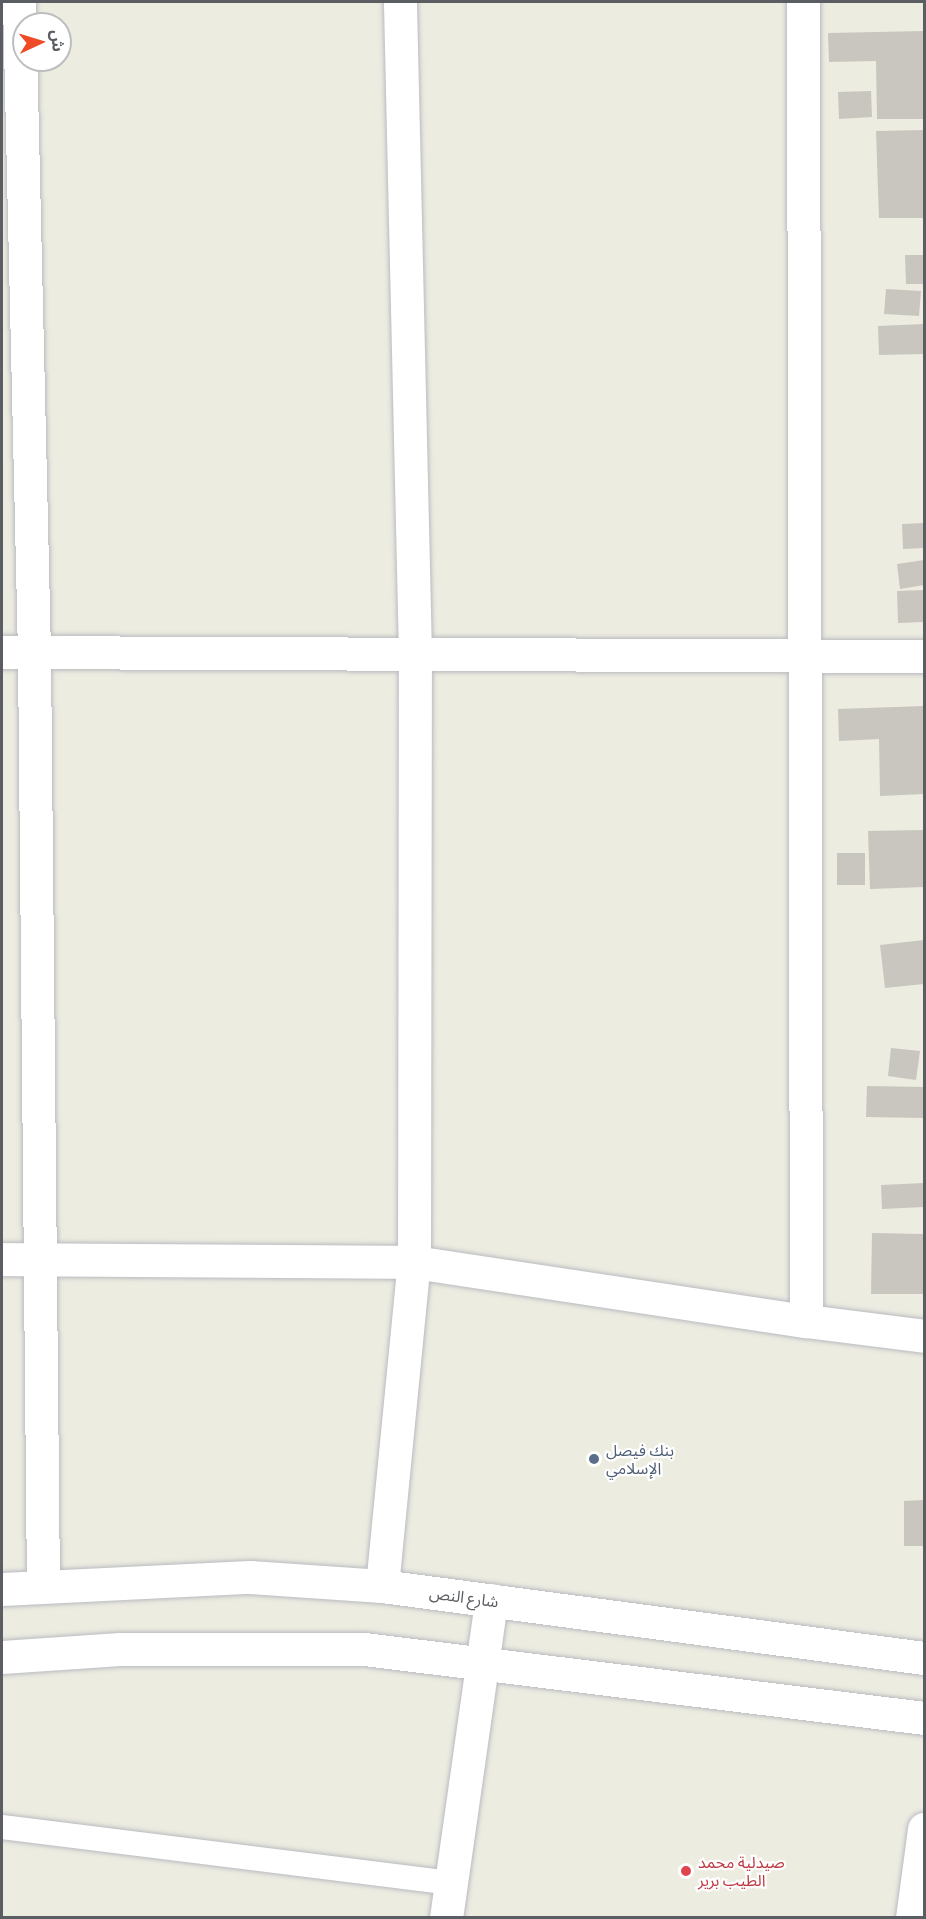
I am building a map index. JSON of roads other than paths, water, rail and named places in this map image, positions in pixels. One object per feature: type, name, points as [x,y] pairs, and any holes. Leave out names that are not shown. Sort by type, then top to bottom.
[{"type":"street","points":[[19,2],[34,652],[44,1584]]},
{"type":"street","points":[[382,1586],[414,1262],[416,655],[400,2]]},
{"type":"street","points":[[803,2],[802,655],[806,1321]]},
{"type":"street","points":[[2,652],[924,656]]},
{"type":"street","points":[[2,1259],[414,1262],[806,1321],[924,1336]]},
{"type":"street","name":"شارع النص","points":[[2,1589],[44,1584],[250,1577],[382,1586],[924,1658]]},
{"type":"street","points":[[446,1917],[485,1662],[491,1600]]},
{"type":"street","points":[[2,1657],[120,1649],[352,1649],[485,1662],[924,1718]]},
{"type":"street","points":[[912,1917],[924,1829]]},
{"type":"lane","points":[[2,1827],[451,1883]]},
{"type":"place","name":"بنك فيصل الإسلامي","points":[[594,1459]]},
{"type":"place","name":"صيدلية محمد الطيب برير","points":[[686,1871]]}]
